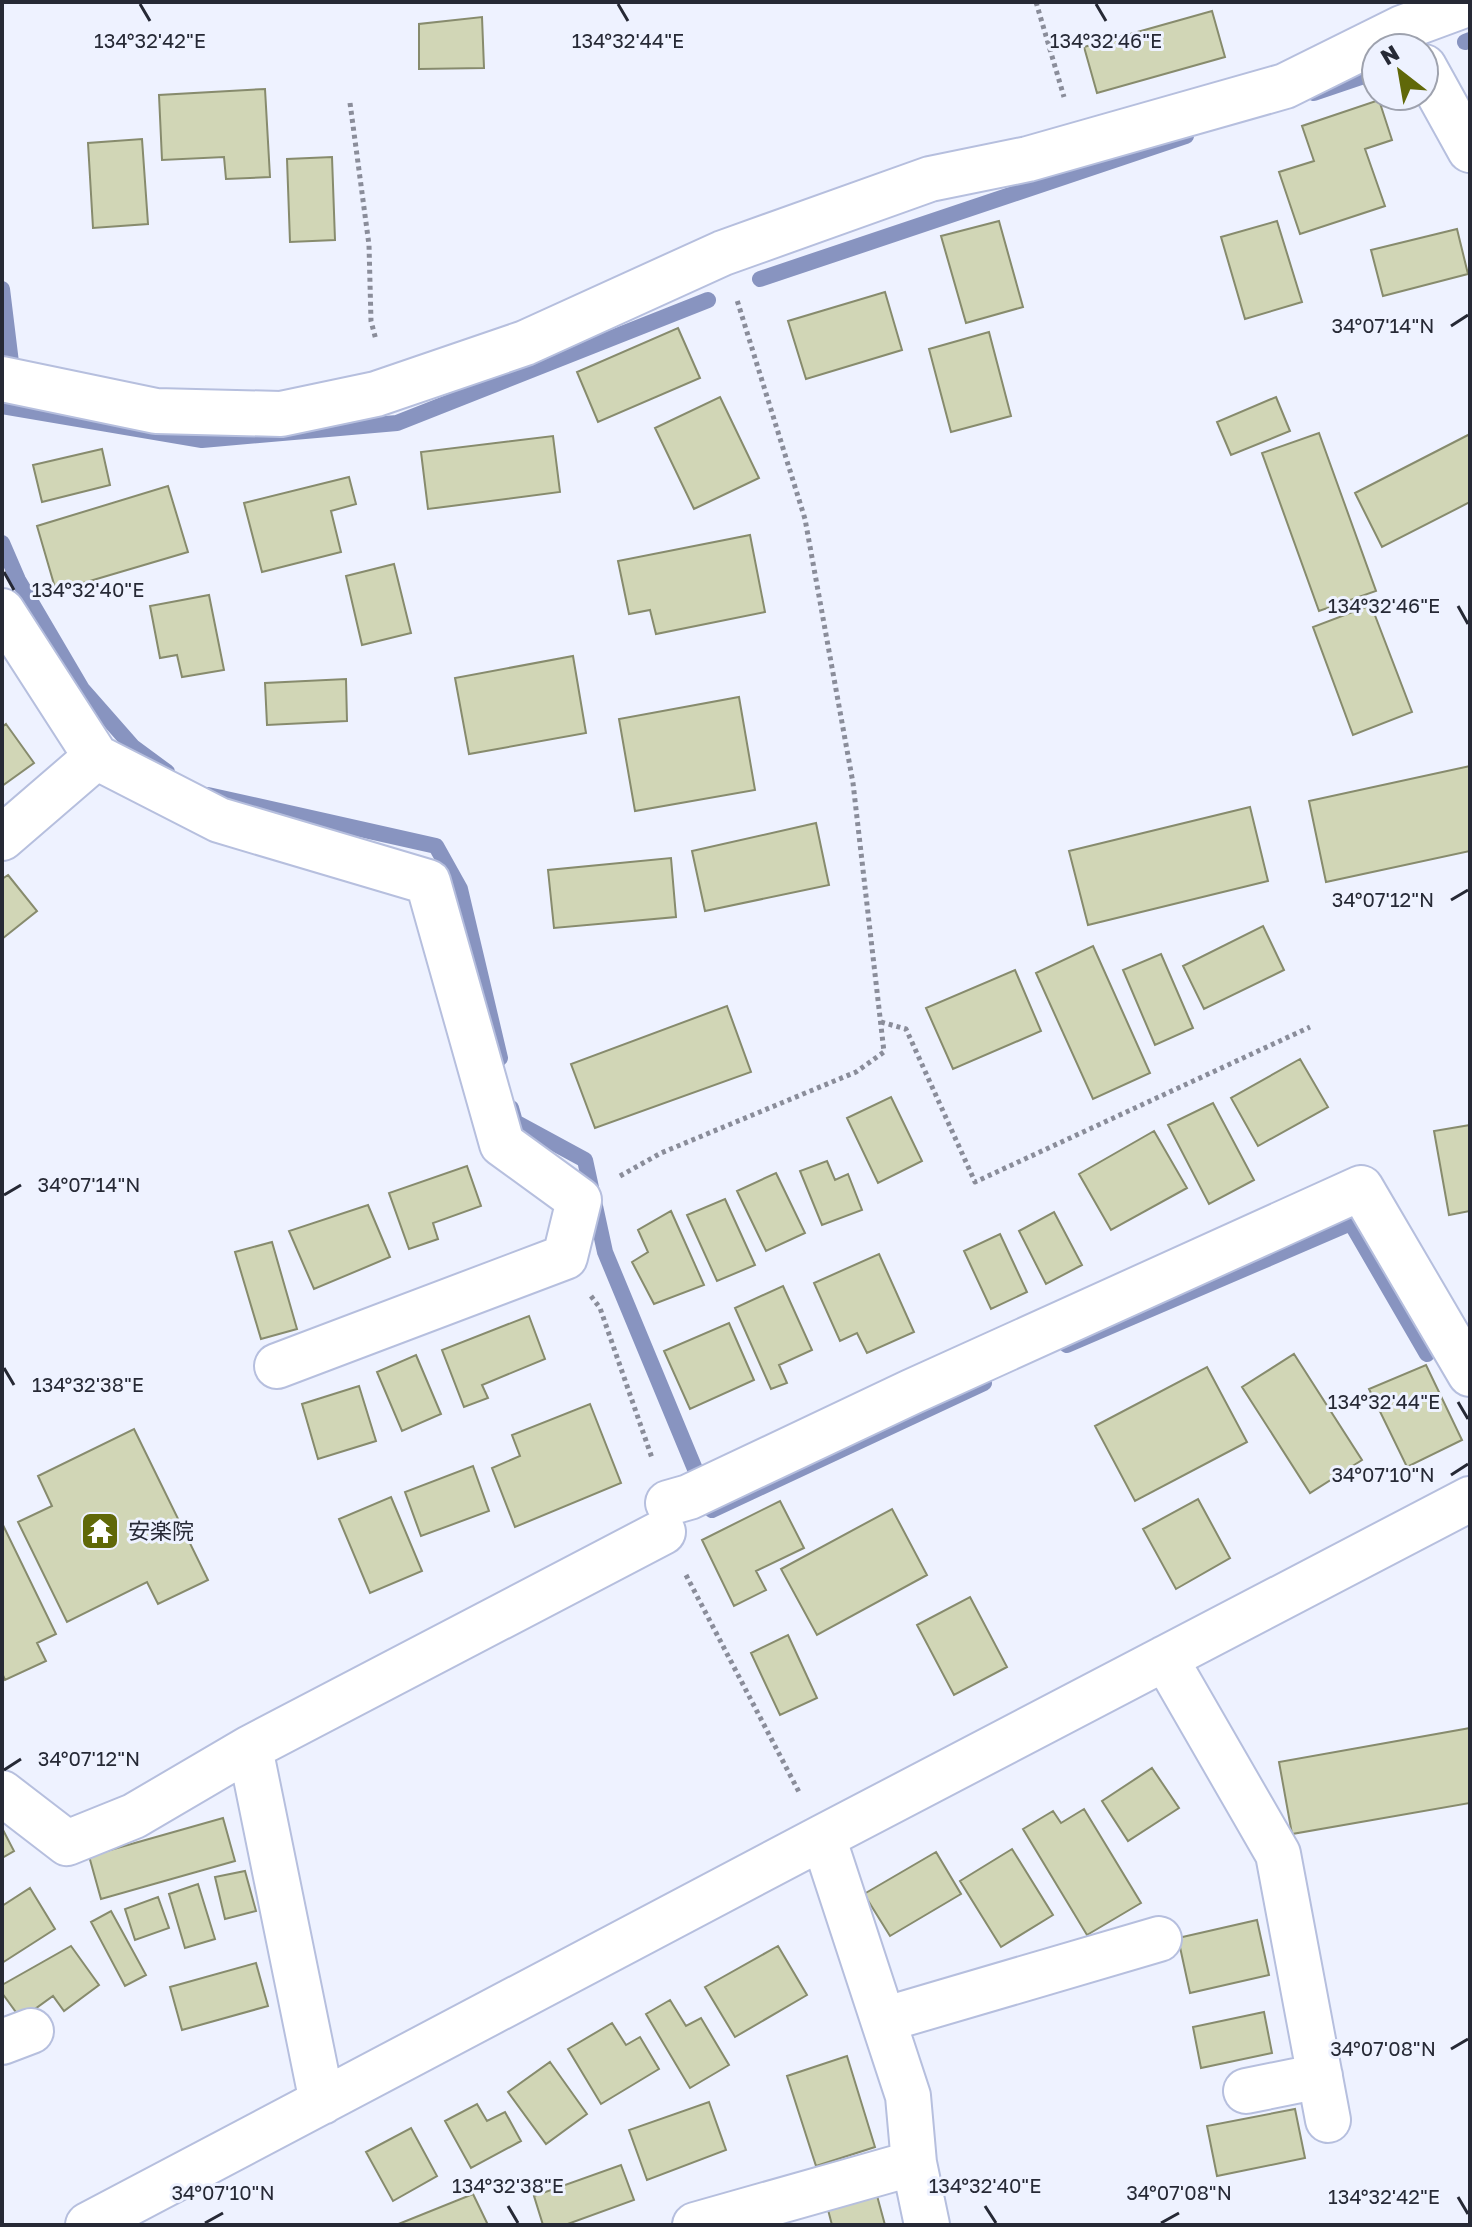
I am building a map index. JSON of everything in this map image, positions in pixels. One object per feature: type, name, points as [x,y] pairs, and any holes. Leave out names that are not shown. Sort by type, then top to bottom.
[{"type":"street","points":[[2,379],[156,411],[281,414],[389,390],[525,343],[723,253],[930,179],[1028,159],[1285,86],[1401,26],[1470,3]]},
{"type":"street","points":[[1440,96],[1470,150]]},
{"type":"street","points":[[2,611],[96,757],[219,820],[428,882],[502,1144],[595,1190],[565,1257],[277,1366]]},
{"type":"street","points":[[2,838],[96,757]]},
{"type":"street","points":[[2,1793],[67,1843],[134,1816],[686,1503],[911,1392],[1361,1188],[1470,1374]]},
{"type":"street","points":[[115,2218],[322,2102],[1470,1499]]},
{"type":"street","points":[[1165,1658],[1278,1854],[1328,2120]]},
{"type":"street","points":[[250,1748],[322,2102]]},
{"type":"street","points":[[823,1837],[908,2096],[914,2163],[927,2225]]},
{"type":"street","points":[[883,2020],[1159,1939]]},
{"type":"street","points":[[1246,2091],[1320,2076]]},
{"type":"street","points":[[695,2225],[914,2163]]},
{"type":"path","points":[[1036,2],[1078,144]]},
{"type":"path","points":[[350,103],[369,245],[371,321],[389,390]]},
{"type":"path","points":[[595,1190],[661,1153],[856,1072],[884,1052],[853,783],[805,519],[723,253]]},
{"type":"path","points":[[881,1022],[906,1029],[975,1182],[1310,1027]]},
{"type":"path","points":[[565,1257],[600,1308],[686,1503],[823,1837]]},
{"type":"building","points":[[1212,11],[1225,57],[1097,93],[1084,47]]},
{"type":"building","points":[[482,17],[484,68],[419,69],[419,24]]},
{"type":"building","points":[[265,89],[270,177],[226,179],[224,157],[162,160],[159,95]]},
{"type":"building","points":[[1360,106],[1360,112],[1383,112],[1392,140],[1365,149],[1385,206],[1300,234],[1279,172],[1314,161],[1302,126]]},
{"type":"building","points":[[142,139],[148,224],[93,228],[88,143]]},
{"type":"building","points":[[332,157],[335,240],[290,242],[287,159]]},
{"type":"building","points":[[999,221],[1023,307],[966,323],[941,236]]},
{"type":"building","points":[[1277,221],[1302,302],[1245,319],[1221,237]]},
{"type":"building","points":[[1457,229],[1468,274],[1383,296],[1371,250]]},
{"type":"building","points":[[885,292],[902,350],[806,379],[788,321]]},
{"type":"building","points":[[678,328],[700,378],[598,422],[577,372]]},
{"type":"building","points":[[989,332],[1011,416],[951,432],[929,349]]},
{"type":"building","points":[[720,397],[759,478],[694,509],[655,428]]},
{"type":"building","points":[[1276,397],[1290,431],[1231,455],[1217,422]]},
{"type":"building","points":[[1319,433],[1376,591],[1319,611],[1262,453]]},
{"type":"building","points":[[1470,434],[1470,502],[1382,547],[1355,493]]},
{"type":"building","points":[[553,436],[560,492],[428,509],[421,452]]},
{"type":"building","points":[[102,449],[110,485],[42,502],[33,465]]},
{"type":"building","points":[[349,477],[356,504],[331,511],[341,552],[262,572],[244,503]]},
{"type":"building","points":[[168,486],[188,552],[56,591],[37,526]]},
{"type":"building","points":[[750,535],[765,612],[656,634],[650,610],[629,614],[618,561]]},
{"type":"building","points":[[394,564],[411,633],[362,645],[346,576]]},
{"type":"building","points":[[209,595],[224,670],[182,677],[177,655],[160,658],[150,606]]},
{"type":"building","points":[[1371,605],[1412,712],[1353,735],[1313,627]]},
{"type":"building","points":[[573,656],[586,733],[469,754],[455,678]]},
{"type":"building","points":[[346,679],[347,721],[267,725],[265,683]]},
{"type":"building","points":[[739,697],[755,790],[635,811],[619,719]]},
{"type":"building","points":[[6,724],[34,763],[2,786],[2,727]]},
{"type":"building","points":[[1470,766],[1470,851],[1326,882],[1309,801]]},
{"type":"building","points":[[1250,807],[1268,881],[1088,925],[1069,851]]},
{"type":"building","points":[[816,823],[829,885],[705,911],[692,851]]},
{"type":"building","points":[[671,858],[676,917],[554,928],[548,870]]},
{"type":"building","points":[[8,875],[37,911],[2,939],[2,879]]},
{"type":"building","points":[[1263,926],[1284,970],[1204,1009],[1183,966]]},
{"type":"building","points":[[1093,946],[1150,1073],[1093,1099],[1036,973]]},
{"type":"building","points":[[1161,954],[1193,1028],[1155,1045],[1123,970]]},
{"type":"building","points":[[1015,970],[1041,1031],[953,1069],[926,1008]]},
{"type":"building","points":[[727,1006],[751,1072],[595,1128],[571,1064]]},
{"type":"building","points":[[1300,1059],[1328,1107],[1258,1146],[1231,1098]]},
{"type":"building","points":[[891,1097],[922,1161],[878,1183],[847,1118]]},
{"type":"building","points":[[1213,1103],[1254,1180],[1209,1204],[1168,1125]]},
{"type":"building","points":[[1470,1125],[1470,1211],[1449,1215],[1434,1131]]},
{"type":"building","points":[[1154,1131],[1187,1188],[1111,1230],[1079,1174]]},
{"type":"building","points":[[827,1161],[835,1180],[848,1174],[862,1210],[822,1225],[800,1171]]},
{"type":"building","points":[[467,1166],[481,1206],[433,1223],[438,1239],[409,1249],[389,1193]]},
{"type":"building","points":[[776,1173],[805,1233],[766,1251],[737,1191]]},
{"type":"building","points":[[725,1199],[755,1265],[717,1281],[687,1215]]},
{"type":"building","points":[[368,1205],[390,1257],[314,1289],[289,1231]]},
{"type":"building","points":[[671,1211],[704,1285],[654,1304],[632,1262],[648,1252],[638,1230]]},
{"type":"building","points":[[1054,1212],[1082,1265],[1046,1284],[1019,1231]]},
{"type":"building","points":[[1000,1234],[1027,1292],[991,1309],[964,1251]]},
{"type":"building","points":[[272,1242],[297,1329],[261,1339],[235,1252]]},
{"type":"building","points":[[879,1254],[914,1332],[867,1353],[857,1333],[840,1341],[814,1283]]},
{"type":"building","points":[[783,1286],[812,1350],[779,1365],[787,1383],[771,1389],[735,1308]]},
{"type":"building","points":[[529,1316],[545,1359],[482,1385],[488,1398],[464,1407],[442,1350]]},
{"type":"building","points":[[729,1323],[754,1380],[690,1409],[664,1351]]},
{"type":"building","points":[[1294,1354],[1362,1460],[1310,1493],[1242,1387]]},
{"type":"building","points":[[416,1355],[441,1414],[402,1431],[377,1372]]},
{"type":"building","points":[[1426,1365],[1462,1440],[1407,1467],[1369,1389]]},
{"type":"building","points":[[1207,1367],[1247,1442],[1135,1501],[1095,1426]]},
{"type":"building","points":[[359,1386],[376,1441],[318,1459],[302,1404]]},
{"type":"building","points":[[590,1404],[621,1483],[515,1527],[492,1468],[520,1456],[512,1435]]},
{"type":"building","points":[[134,1429],[208,1580],[158,1604],[147,1582],[67,1622],[18,1522],[52,1506],[38,1476]]},
{"type":"building","points":[[473,1466],[489,1511],[421,1536],[405,1492]]},
{"type":"building","points":[[391,1497],[422,1571],[370,1593],[339,1519]]},
{"type":"building","points":[[1198,1499],[1230,1558],[1176,1589],[1143,1529]]},
{"type":"building","points":[[780,1501],[804,1548],[756,1571],[766,1590],[734,1606],[702,1540]]},
{"type":"building","points":[[892,1509],[927,1575],[817,1635],[781,1569]]},
{"type":"building","points":[[2,1523],[56,1634],[37,1643],[46,1661],[5,1680],[2,1673]]},
{"type":"building","points":[[970,1597],[1007,1667],[954,1695],[917,1625]]},
{"type":"building","points":[[788,1635],[817,1698],[780,1715],[751,1653]]},
{"type":"building","points":[[1470,1728],[1470,1803],[1292,1834],[1279,1762]]},
{"type":"building","points":[[1152,1768],[1179,1808],[1128,1841],[1102,1801]]},
{"type":"building","points":[[1084,1809],[1141,1903],[1087,1935],[1023,1829],[1053,1811],[1061,1823]]},
{"type":"building","points":[[223,1818],[235,1861],[101,1899],[89,1856]]},
{"type":"building","points":[[2,1828],[14,1851],[2,1858]]},
{"type":"building","points":[[1012,1849],[1053,1915],[1001,1947],[960,1881]]},
{"type":"building","points":[[936,1852],[961,1894],[890,1936],[864,1894]]},
{"type":"building","points":[[245,1871],[256,1911],[225,1919],[215,1877]]},
{"type":"building","points":[[198,1884],[215,1939],[185,1948],[169,1894]]},
{"type":"building","points":[[30,1888],[55,1929],[2,1963],[2,1906]]},
{"type":"building","points":[[158,1897],[169,1928],[135,1940],[125,1909]]},
{"type":"building","points":[[111,1911],[146,1975],[125,1986],[91,1922]]},
{"type":"building","points":[[1257,1920],[1269,1975],[1190,1993],[1178,1938]]},
{"type":"building","points":[[71,1946],[99,1985],[64,2011],[53,1996],[21,2019],[2,1993],[2,1985]]},
{"type":"building","points":[[778,1946],[807,1995],[735,2037],[705,1987]]},
{"type":"building","points":[[256,1963],[268,2006],[182,2030],[170,1987]]},
{"type":"building","points":[[670,2000],[686,2026],[701,2018],[729,2065],[690,2088],[646,2014]]},
{"type":"building","points":[[1264,2012],[1272,2053],[1201,2068],[1193,2027]]},
{"type":"building","points":[[612,2023],[626,2045],[640,2037],[659,2069],[601,2104],[568,2049]]},
{"type":"building","points":[[847,2056],[875,2147],[816,2166],[787,2076]]},
{"type":"building","points":[[550,2062],[587,2114],[546,2144],[508,2092]]},
{"type":"building","points":[[709,2102],[726,2150],[647,2180],[629,2130]]},
{"type":"building","points":[[477,2104],[487,2121],[505,2112],[521,2141],[471,2168],[445,2121]]},
{"type":"building","points":[[1295,2109],[1305,2158],[1217,2176],[1207,2126]]},
{"type":"building","points":[[411,2128],[437,2176],[393,2201],[366,2152]]},
{"type":"building","points":[[621,2165],[634,2200],[565,2225],[543,2225],[534,2196]]},
{"type":"building","points":[[876,2192],[885,2225],[832,2225],[827,2206]]},
{"type":"building","points":[[473,2194],[488,2225],[396,2225]]},
{"type":"waterway","points":[[1465,42],[1470,40]]},
{"type":"waterway","points":[[1314,93],[1360,77]]},
{"type":"waterway","points":[[760,279],[1186,136]]},
{"type":"waterway","points":[[2,289],[13,379]]},
{"type":"waterway","points":[[2,406],[202,440],[397,423],[708,300]]},
{"type":"waterway","points":[[2,543],[18,580],[82,689],[133,747],[167,772]]},
{"type":"waterway","points":[[208,795],[436,846],[460,889],[500,1058]]},
{"type":"waterway","points":[[511,1108],[515,1122],[585,1160],[605,1252],[712,1510],[984,1383]]},
{"type":"waterway","points":[[1067,1345],[1351,1223],[1427,1354]]},
{"type":"place","name":"安楽院","points":[[100,1531]]}]
